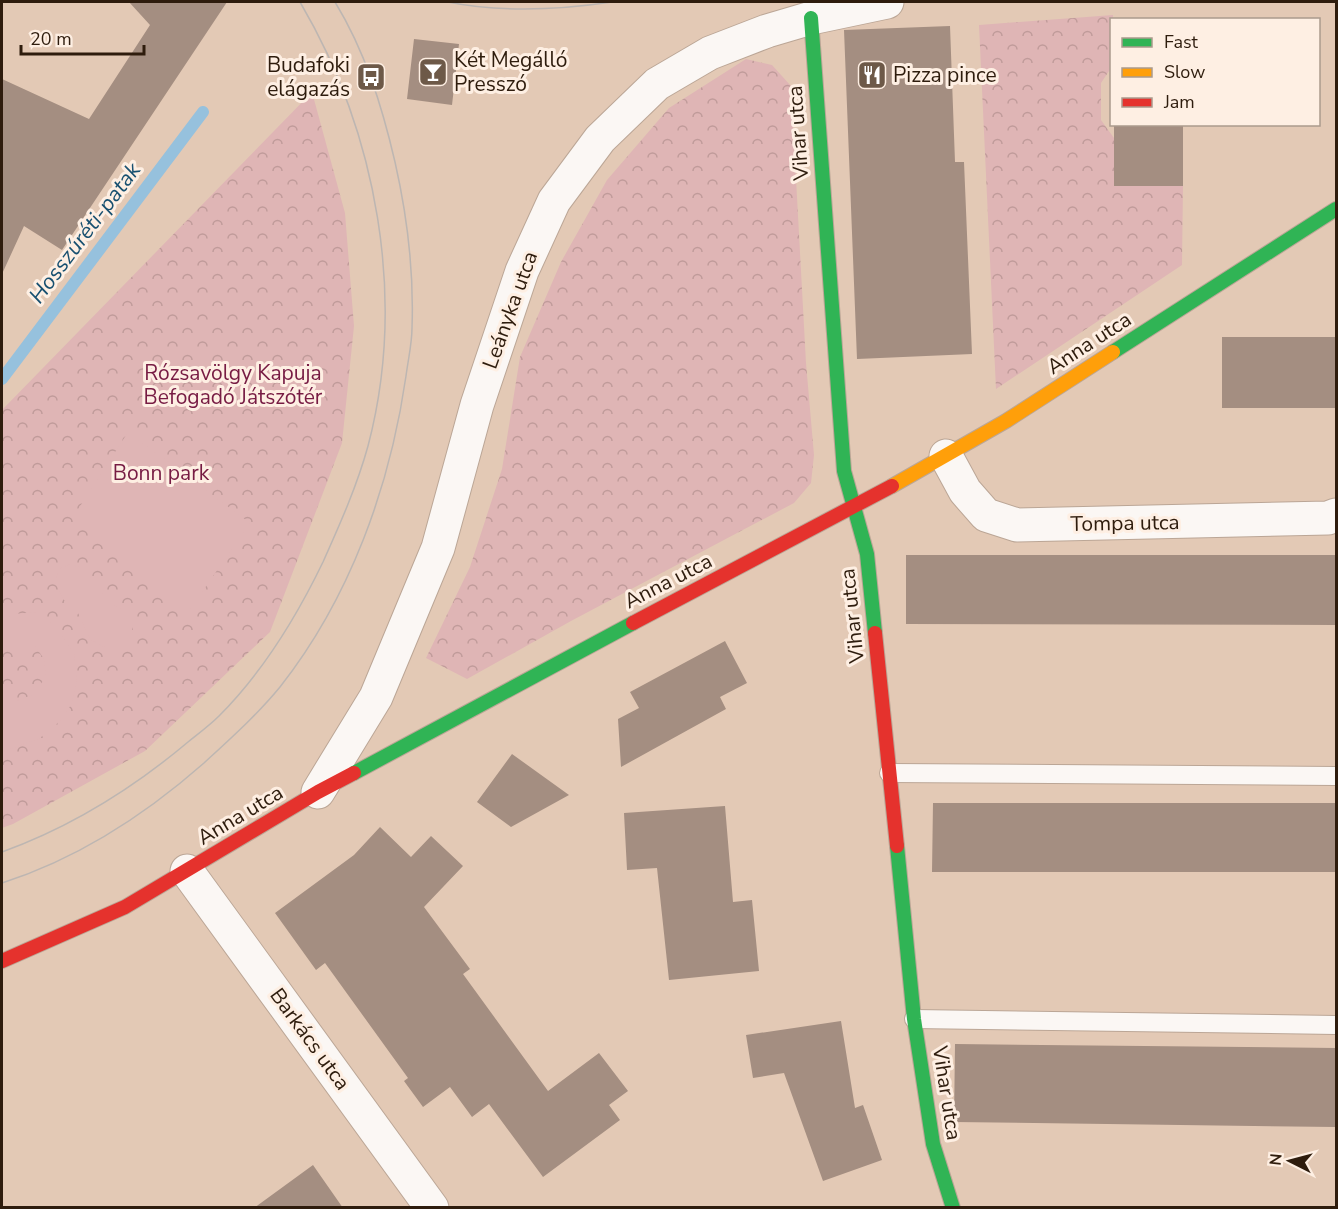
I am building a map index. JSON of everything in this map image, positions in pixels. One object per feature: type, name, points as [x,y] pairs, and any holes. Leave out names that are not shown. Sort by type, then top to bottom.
[{"type":"street","name":"Leányka utca","points":[[318,792],[376,697],[438,548],[477,405],[522,271],[554,201],[600,139],[657,84],[710,53],[767,31],[811,18],[887,2]]},
{"type":"street","name":"Vihar utca","points":[[811,18],[844,471],[867,554],[914,1019],[933,1144],[953,1208]]},
{"type":"street","name":"Anna utca","points":[[2,961],[125,907],[318,792],[584,649],[854,508],[1015,415],[1336,209]]},
{"type":"street","name":"Tompa utca","points":[[946,456],[965,491],[986,515],[1017,525],[1328,518],[1336,515]]},
{"type":"street","name":"Barkács utca","points":[[187,871],[432,1208]]},
{"type":"lane","points":[[889,773],[1336,776]]},
{"type":"lane","points":[[914,1019],[1336,1025]]},
{"type":"green space","points":[[1113,15],[1113,18],[1110,18],[1110,70],[1101,83],[1101,120],[1114,138],[1114,185],[1183,186],[1182,265],[996,389],[979,25]]},
{"type":"green space","points":[[746,59],[772,65],[791,86],[806,363],[814,455],[811,483],[794,503],[467,679],[426,658],[470,567],[502,469],[520,357],[561,262],[607,180],[669,108]]},
{"type":"green space","name":"Bonn park","points":[[312,92],[345,213],[354,326],[342,443],[270,632],[145,751],[2,828],[2,410]]},
{"type":"green space","points":[[128,432],[250,523],[184,618],[77,511]]},
{"type":"green space","points":[[70,564],[84,569],[109,602],[122,610],[132,622],[132,638],[122,648],[106,648],[90,639],[78,613],[64,600],[55,582],[59,569]]},
{"type":"green space","points":[[39,612],[59,631],[74,654],[77,682],[71,705],[60,721],[40,738],[2,752],[2,706],[32,695],[46,677],[44,659],[35,646],[9,646],[2,649],[2,622],[13,614]]},
{"type":"building","points":[[129,2],[227,2],[62,250],[24,226],[2,274],[2,79],[89,119],[150,25]]},
{"type":"building","points":[[950,26],[955,162],[964,162],[972,354],[857,359],[844,30]]},
{"type":"building","name":"Két Megálló Presszó","points":[[414,39],[459,44],[452,105],[407,99]]},
{"type":"building","points":[[1114,126],[1183,126],[1183,186],[1114,186]]},
{"type":"building","points":[[1222,337],[1336,337],[1336,408],[1222,408]]},
{"type":"building","points":[[906,555],[1336,555],[1336,625],[906,624]]},
{"type":"building","points":[[725,641],[747,683],[720,697],[726,709],[621,767],[618,719],[639,708],[630,692]]},
{"type":"building","points":[[512,754],[569,795],[511,827],[477,802]]},
{"type":"building","points":[[933,803],[1336,803],[1336,872],[932,872]]},
{"type":"building","points":[[725,806],[733,902],[752,900],[759,971],[669,980],[657,868],[627,870],[624,813]]},
{"type":"building","points":[[380,827],[411,857],[431,836],[463,866],[424,907],[470,969],[463,974],[548,1091],[599,1053],[628,1091],[609,1105],[620,1120],[543,1177],[489,1104],[472,1117],[450,1087],[423,1107],[404,1081],[408,1078],[325,963],[316,970],[275,913],[354,855]]},
{"type":"building","points":[[841,1021],[855,1108],[863,1105],[882,1160],[823,1181],[784,1073],[753,1078],[746,1035]]},
{"type":"building","points":[[955,1044],[1336,1048],[1336,1127],[954,1122]]},
{"type":"building","points":[[313,1165],[343,1208],[254,1208]]},
{"type":"waterway","name":"Hosszúréti-patak","points":[[2,379],[203,112]]},
{"type":"tram line","points":[[2,852],[52,831],[100,806],[145,776],[219,716],[265,662],[302,603],[323,562],[359,476],[368,446],[379,390],[385,333],[384,275],[378,218],[366,161],[349,106],[327,53],[300,2]]},
{"type":"tram line","points":[[2,883],[57,861],[109,834],[181,782],[253,717],[280,687],[305,653],[346,579],[363,540],[378,500],[399,418],[411,340],[412,286],[403,203],[384,120],[364,59],[335,2]]},
{"type":"tram line","points":[[448,2],[509,9],[571,7],[612,2]]},
{"type":"traffic: fast","points":[[811,18],[844,471],[867,554],[875,633]]},
{"type":"traffic: fast","points":[[1113,352],[1336,209]]},
{"type":"traffic: fast","points":[[354,773],[633,623]]},
{"type":"traffic: fast","points":[[897,846],[914,1019],[933,1144],[953,1208]]},
{"type":"traffic: slow","points":[[892,486],[1006,421],[1113,352]]},
{"type":"traffic: jam","points":[[633,623],[892,486]]},
{"type":"traffic: jam","points":[[875,633],[897,846]]},
{"type":"traffic: jam","points":[[2,961],[125,907],[354,773]]},
{"type":"place","name":"Két Megálló Presszó","points":[[433,72]]},
{"type":"place","name":"Pizza pince","points":[[872,75]]},
{"type":"place","name":"Budafoki elágazás","points":[[371,77]]},
{"type":"park label","name":"Rózsavölgy Kapuja Befogadó Játszótér","points":[[233,385]]}]
